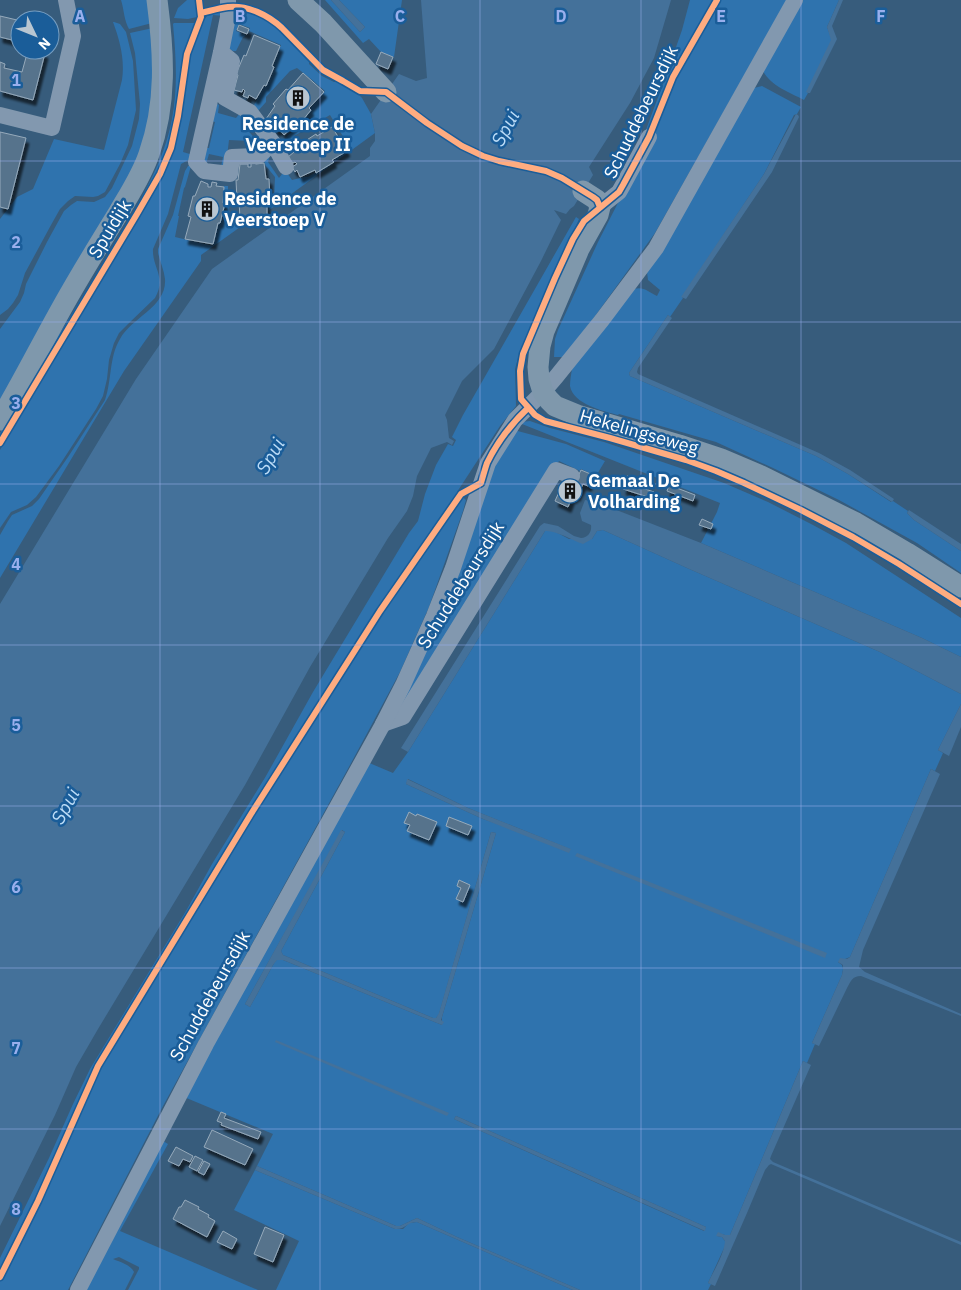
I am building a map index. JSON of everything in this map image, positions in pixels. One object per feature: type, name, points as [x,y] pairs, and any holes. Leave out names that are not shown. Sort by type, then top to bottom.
[{"type":"main road","name":"Spuidijk","points":[[0,420],[72,291],[137,181],[149,155],[158,121],[163,80],[157,0]]},
{"type":"main road","points":[[298,0],[323,23],[386,92]]},
{"type":"main road","points":[[543,392],[538,379],[538,367],[544,331],[579,249],[598,215],[600,206],[597,200],[583,191]]},
{"type":"main road","name":"Hekelingseweg","points":[[543,392],[555,406],[567,412],[679,445],[721,459],[761,476],[856,523],[961,587]]},
{"type":"street","points":[[0,115],[52,128],[73,36],[66,0]]},
{"type":"street","points":[[228,0],[228,17],[196,162],[204,171],[230,174],[232,156],[259,156],[273,143]]},
{"type":"street","points":[[543,392],[602,320],[656,248],[795,0]]},
{"type":"street","points":[[221,52],[232,61],[225,98],[250,112],[273,143],[286,167]]},
{"type":"street","name":"Schuddebeursdijk","points":[[600,206],[619,192],[649,137]]},
{"type":"street","name":"Schuddebeursdijk","points":[[78,1290],[206,1044],[403,685],[453,568],[488,463],[515,420],[543,392]]},
{"type":"street","name":"Schuddebeursdijk","points":[[383,724],[403,717],[556,470],[572,476]]},
{"type":"shaded area","points":[[121,0],[149,0],[152,23],[129,29]]},
{"type":"shaded area","points":[[187,0],[196,0],[197,17],[188,19],[174,18],[178,8]]},
{"type":"shaded area","points":[[325,0],[331,0],[360,32],[365,27],[339,0],[402,0],[394,57],[381,52],[369,39],[363,43]]},
{"type":"shaded area","points":[[690,0],[787,0],[655,233],[572,348],[563,357],[554,357],[555,339],[558,330],[598,242],[622,195],[682,30]]},
{"type":"shaded area","points":[[802,0],[839,0],[827,27],[832,40],[804,100],[776,85],[763,71]]},
{"type":"shaded area","points":[[235,10],[258,15],[268,20],[294,43],[309,60],[309,64],[322,76],[334,82],[340,82],[354,90],[362,98],[371,114],[375,133],[268,211],[268,200],[274,199],[275,177],[264,161],[271,152],[268,162],[279,178],[285,170],[292,180],[308,177],[333,162],[332,160],[350,148],[330,115],[294,136],[294,138],[283,145],[278,145],[298,126],[325,91],[297,68],[290,71],[266,97],[266,102],[258,111],[253,108],[264,86],[266,87],[275,67],[273,66],[281,45],[249,31],[250,28],[239,24],[236,31],[246,35],[236,51],[228,48]]},
{"type":"shaded area","points":[[222,11],[224,16],[213,15],[183,152],[193,155],[192,158],[181,164],[168,214],[153,249],[160,284],[155,298],[119,333],[109,360],[103,396],[59,466],[36,497],[27,505],[11,512],[0,528],[0,450],[164,172],[178,130],[188,63],[201,24],[207,16]]},
{"type":"shaded area","points":[[113,22],[120,24],[126,32],[133,61],[136,110],[128,145],[105,192],[93,197],[75,196],[60,209],[25,273],[18,295],[8,309],[0,315],[0,219],[17,197],[33,189],[54,139],[104,150],[123,73],[121,51]]},
{"type":"shaded area","points":[[174,23],[196,24],[186,48],[173,129],[168,148],[150,188],[0,439],[0,433],[127,222],[158,165],[168,135],[174,107],[176,72]]},
{"type":"shaded area","points":[[153,28],[158,77],[139,164],[0,403],[0,329],[20,302],[26,284],[64,211],[77,201],[94,202],[105,197],[112,188],[132,146],[139,119],[140,104],[135,53],[130,33]]},
{"type":"shaded area","points":[[762,86],[801,107],[797,114],[794,115],[764,174],[683,298],[670,317],[668,315],[629,373],[630,376],[816,456],[848,474],[908,511],[907,513],[914,520],[961,551],[961,573],[917,543],[839,500],[773,468],[716,442],[597,409],[577,398],[572,392],[570,380],[572,369],[634,289],[643,289],[657,296],[660,290],[648,280],[647,272],[754,88]]},
{"type":"shaded area","points":[[217,104],[219,105],[218,113],[236,118],[241,112],[251,120],[245,127],[257,141],[265,140],[264,145],[250,152],[250,141],[229,140],[226,165],[221,167],[223,157],[209,154],[206,164],[202,161],[205,148],[209,148],[215,122],[211,121]]},
{"type":"shaded area","points":[[188,166],[191,166],[184,188],[175,237],[213,246],[225,203],[223,203],[224,186],[228,186],[228,190],[226,190],[227,200],[229,201],[230,225],[235,225],[239,220],[250,220],[201,255],[201,261],[124,371],[0,578],[0,535],[12,515],[32,506],[39,499],[68,457],[105,400],[112,361],[120,339],[132,324],[155,304],[164,289],[165,279],[158,249],[173,215]]},
{"type":"shaded area","points":[[576,217],[579,219],[520,351],[515,369],[516,406],[500,426],[457,492],[466,500],[463,511],[429,607],[400,672],[163,1106],[68,1290],[0,1290],[0,1258],[90,1069],[266,776],[313,692],[418,521],[425,494],[436,465],[448,444],[453,446],[456,440],[452,437],[463,415]]},
{"type":"shaded area","points":[[530,421],[604,442],[724,483],[768,502],[846,543],[961,618],[961,657],[922,638],[701,543],[720,503],[521,422]]},
{"type":"shaded area","points":[[514,430],[566,444],[605,461],[596,476],[559,461],[414,698],[398,711],[496,464]]},
{"type":"shaded area","points":[[552,530],[569,539],[592,539],[597,531],[603,530],[880,652],[961,694],[961,704],[938,750],[943,753],[935,771],[931,769],[850,957],[838,962],[842,965],[842,975],[812,1043],[815,1044],[807,1063],[803,1061],[730,1235],[718,1233],[717,1236],[722,1237],[725,1241],[725,1246],[708,1283],[711,1284],[708,1290],[580,1290],[417,1218],[396,1226],[257,1166],[273,1134],[184,1097],[367,762],[393,773],[408,752],[545,531]],"holes":[[[408,779],[468,808],[570,849],[483,819],[406,784]],[[342,830],[345,832],[281,951],[283,955],[436,1018],[439,1014],[491,832],[496,833],[442,1017],[442,1025],[277,959],[250,1007],[245,1004]],[[456,1116],[706,1227],[704,1231],[454,1119]]]},
{"type":"shaded area","points":[[163,1141],[168,1144],[120,1231],[258,1290],[128,1290],[139,1267],[119,1257],[113,1259],[128,1266],[134,1272],[125,1290],[84,1290]]},
{"type":"shaded area","points":[[255,1170],[395,1229],[403,1229],[409,1223],[417,1222],[573,1290],[276,1290],[299,1241],[234,1210]]},
{"type":"water","points":[[331,0],[339,0],[365,27],[360,32]]},
{"type":"water","name":"Spui","points":[[421,0],[671,0],[654,58],[630,103],[589,167],[593,175],[574,206],[566,214],[554,210],[561,220],[541,261],[494,349],[462,381],[445,415],[449,438],[454,441],[452,445],[447,442],[431,448],[417,476],[413,496],[407,511],[388,538],[310,667],[245,785],[76,1067],[55,1115],[0,1226],[0,604],[136,379],[212,269],[370,156],[370,148],[375,141],[371,114],[399,74],[416,81],[427,78]]},
{"type":"water","points":[[839,0],[843,0],[832,26],[837,39],[810,93],[808,93],[806,92],[831,40],[827,27]]},
{"type":"water","points":[[796,114],[799,117],[772,172],[686,299],[681,297],[764,174]]},
{"type":"water","points":[[668,315],[672,318],[638,368],[638,374],[819,453],[850,470],[894,499],[892,502],[816,456],[630,376],[629,373]]},
{"type":"water","points":[[585,500],[596,502],[701,543],[922,638],[961,657],[961,694],[880,652],[603,530],[597,531],[592,539],[583,544],[559,534],[545,531],[408,752],[401,748],[540,526],[544,523],[558,526],[581,538],[589,534],[591,525],[582,521],[580,513]]},
{"type":"water","points":[[909,510],[961,544],[961,551],[914,520],[907,513]]},
{"type":"water","points":[[961,704],[961,727],[949,756],[938,750]]},
{"type":"water","points":[[931,769],[940,774],[863,950],[859,967],[865,972],[961,1014],[961,1016],[858,976],[850,983],[819,1046],[812,1043],[842,975],[843,965],[838,962],[840,958],[847,959],[850,957]]},
{"type":"water","points":[[407,779],[468,808],[571,849],[569,853],[483,819],[406,784]]},
{"type":"water","points":[[341,830],[345,832],[281,951],[283,955],[433,1018],[436,1018],[439,1013],[491,832],[496,833],[441,1020],[444,1022],[442,1025],[283,960],[277,960],[273,965],[250,1007],[245,1004]]},
{"type":"water","points":[[577,853],[827,953],[825,958],[575,856]]},
{"type":"water","points":[[276,1040],[449,1113],[447,1116],[275,1042]]},
{"type":"water","points":[[803,1061],[811,1065],[770,1159],[773,1162],[961,1242],[961,1245],[771,1164],[765,1170],[715,1286],[708,1283],[721,1257],[725,1241],[722,1237],[716,1236],[718,1232],[730,1235]]},
{"type":"water","points":[[456,1116],[706,1227],[705,1231],[454,1119]]},
{"type":"water","points":[[257,1166],[396,1226],[417,1218],[580,1290],[573,1290],[417,1222],[395,1229],[255,1170]]},
{"type":"building","points":[[0,16],[10,18],[10,40],[0,37]]},
{"type":"building","points":[[239,25],[249,29],[247,34],[237,30]]},
{"type":"building","points":[[254,35],[280,46],[266,86],[264,85],[256,99],[249,95],[248,98],[243,96],[245,91],[243,89],[242,92],[234,90],[238,75],[236,74],[244,55],[246,56]]},
{"type":"building","points":[[381,52],[393,57],[388,69],[376,64]]},
{"type":"building","points":[[25,60],[43,60],[33,100],[0,91],[0,62],[5,64],[4,68],[22,72]]},
{"type":"building","name":"Residence de Veerstoep II","points":[[303,73],[324,92],[309,108],[311,110],[298,126],[296,124],[284,135],[279,129],[277,131],[273,128],[277,123],[274,122],[273,124],[266,119],[275,106],[273,104]]},
{"type":"building","points":[[332,127],[347,151],[316,173],[315,170],[300,177],[297,170],[295,172],[292,167],[297,164],[293,163],[288,157],[300,147],[299,145],[316,134],[317,136]]},
{"type":"building","points":[[0,132],[26,138],[8,209],[0,207]]},
{"type":"building","points":[[251,161],[256,164],[264,163],[266,179],[269,179],[270,199],[267,199],[267,219],[240,219],[236,180],[238,180],[240,164],[248,164],[248,167],[251,167]]},
{"type":"building","name":"Residence de Veerstoep V","points":[[201,181],[208,184],[208,187],[211,187],[212,182],[217,183],[216,186],[224,187],[223,203],[225,203],[213,244],[185,239],[191,217],[188,216],[193,196],[195,196]]},
{"type":"building","name":"Gemaal De Volharding","points":[[581,470],[593,475],[588,486],[583,484],[577,496],[572,497],[568,507],[555,501],[564,481],[574,485]]},
{"type":"building","points":[[627,476],[644,481],[642,488],[654,492],[651,498],[623,489]]},
{"type":"building","points":[[669,485],[695,495],[693,501],[667,491]]},
{"type":"building","points":[[702,519],[713,524],[711,529],[699,525]]},
{"type":"building","points":[[409,812],[437,822],[429,840],[407,831],[410,825],[404,823]]},
{"type":"building","points":[[449,817],[472,826],[468,835],[446,826]]},
{"type":"building","points":[[459,880],[470,885],[463,902],[456,899],[461,888],[457,886]]},
{"type":"building","points":[[221,1112],[226,1114],[224,1118],[261,1132],[258,1139],[221,1125],[222,1123],[217,1121]]},
{"type":"building","points":[[212,1130],[253,1149],[245,1165],[204,1147]]},
{"type":"building","points":[[176,1147],[193,1156],[190,1162],[183,1159],[179,1166],[168,1161]]},
{"type":"building","points":[[195,1156],[203,1160],[197,1171],[189,1167]]},
{"type":"building","points":[[204,1161],[210,1164],[204,1175],[198,1172]]},
{"type":"building","points":[[185,1200],[199,1207],[198,1209],[215,1221],[207,1237],[173,1219]]},
{"type":"building","points":[[265,1227],[284,1235],[273,1262],[254,1254]]},
{"type":"building","points":[[223,1231],[237,1239],[232,1249],[217,1242]]},
{"type":"ferry route","points":[[393,98],[462,146],[499,161],[546,171],[574,186]]},
{"type":"cycle path","points":[[0,443],[160,174],[171,148],[178,116],[187,54],[201,17],[199,0]]},
{"type":"cycle path","points":[[717,0],[673,77],[649,137],[619,192],[584,221],[573,239],[523,354],[520,371],[521,399],[535,415],[545,421],[686,460],[744,483],[853,537],[961,604]]},
{"type":"cycle path","points":[[201,13],[225,7],[235,7],[250,9],[264,15],[282,28],[323,70],[360,91],[386,92],[427,123],[462,146],[483,156],[546,171],[562,178],[597,200],[600,207]]},
{"type":"cycle path","points":[[0,1277],[38,1201],[98,1066],[251,814],[380,611],[461,494],[481,483],[487,463],[495,448],[528,408]]},
{"type":"place","name":"Residence de Veerstoep II","points":[[298,98]]},
{"type":"place","name":"Residence de Veerstoep V","points":[[207,209]]},
{"type":"place","name":"Gemaal De Volharding","points":[[570,491]]}]
